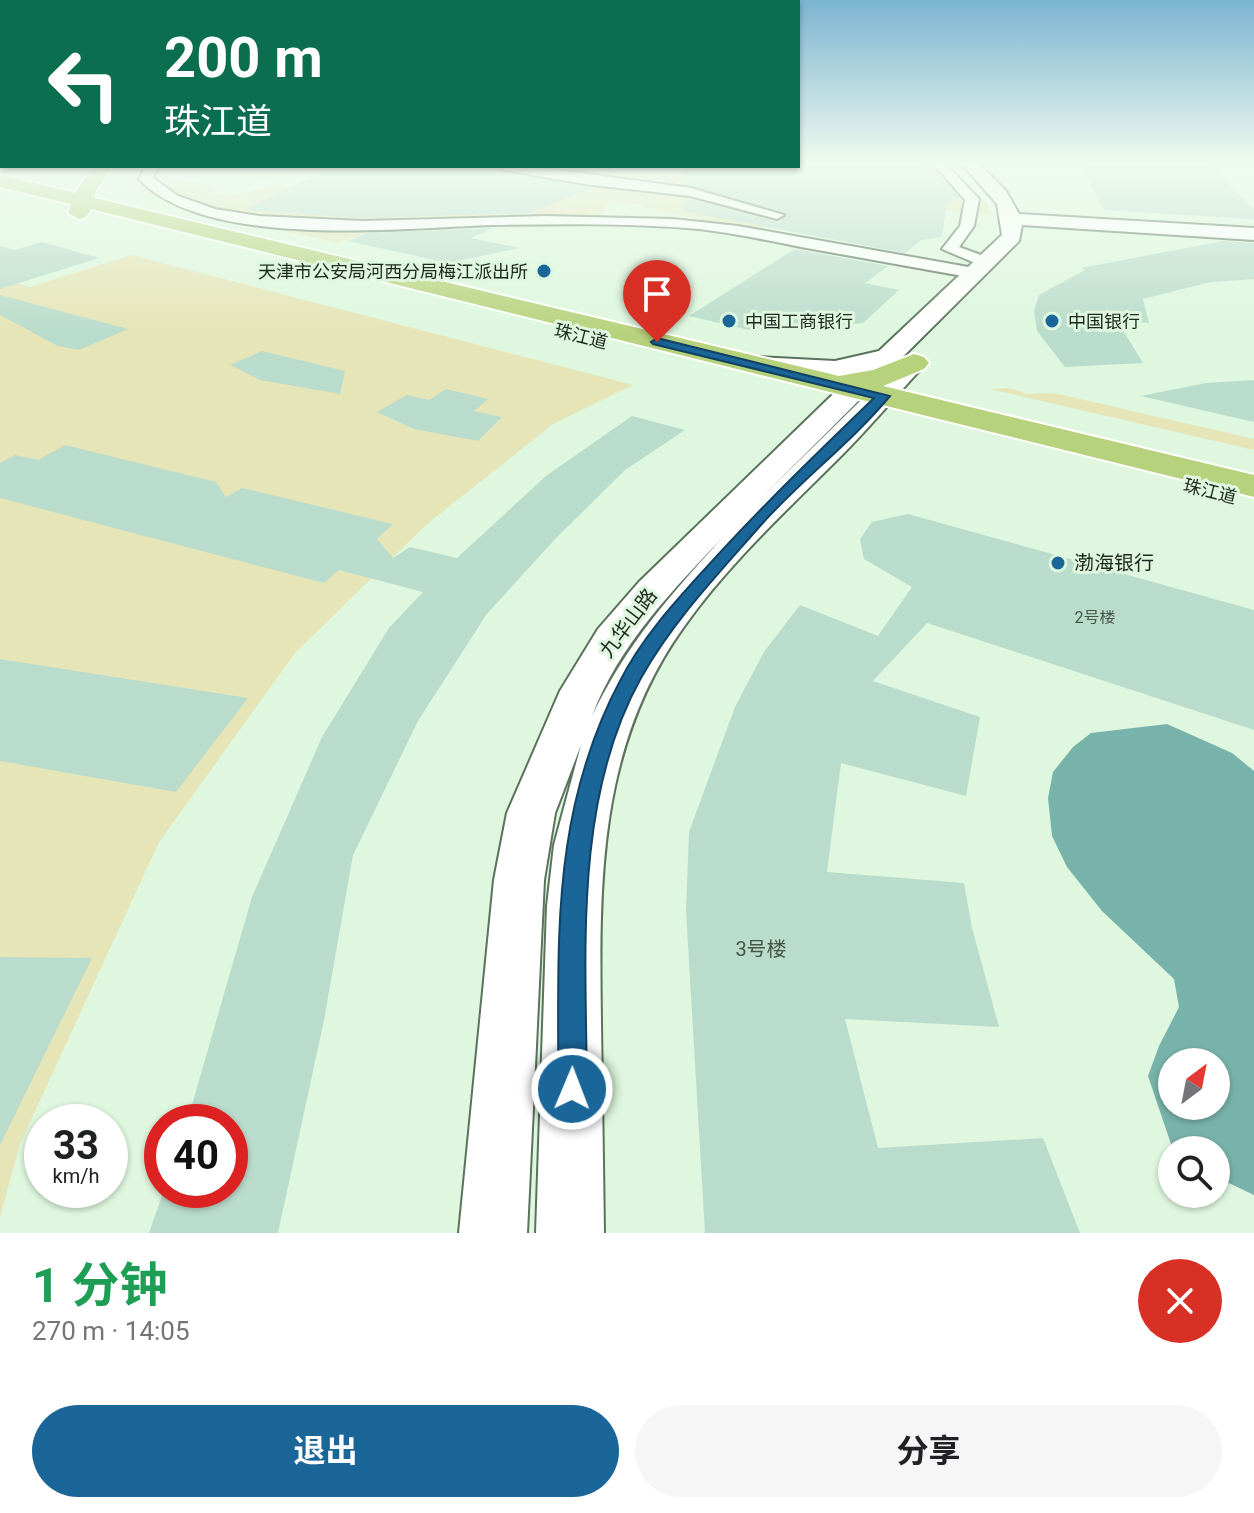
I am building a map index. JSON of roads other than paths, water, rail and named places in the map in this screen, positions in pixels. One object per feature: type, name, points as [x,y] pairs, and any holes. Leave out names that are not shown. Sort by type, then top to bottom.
[{"type":"main road","name":"珠江道","points":[[132,220],[746,370],[875,380],[1254,486]]},
{"type":"main road","name":"珠江道","points":[[875,380],[1254,502]]},
{"type":"street","points":[[255,220],[355,226],[444,220]]},
{"type":"street","points":[[656,220],[980,268]]},
{"type":"street","points":[[689,220],[702,225]]},
{"type":"street","points":[[968,220],[950,249],[980,268]]},
{"type":"street","points":[[961,314],[1023,251],[1039,224],[1038,220]]},
{"type":"street","points":[[1014,222],[1254,241]]},
{"type":"street","name":"九华山路","points":[[570,1233],[573,906],[579,845],[595,770],[610,724],[630,680],[668,621],[875,380],[1012,237],[1014,222]]},
{"type":"street","points":[[1039,224],[1254,234]]},
{"type":"street","points":[[746,370],[835,369],[875,380]]},
{"type":"street","name":"九华山路","points":[[493,1233],[519,880],[531,813],[581,691],[612,638],[652,590],[875,380]]},
{"type":"water","points":[[1167,724],[1232,753],[1254,771],[1254,1195],[1230,1184],[1230,1136],[1168,1136],[1163,1120],[1230,1120],[1230,1048],[1158,1048],[1179,1007],[1174,979],[1102,911],[1067,867],[1052,836],[1048,798],[1053,772],[1073,747],[1091,733]]},
{"type":"water","points":[[1158,1049],[1158,1106],[1148,1076]]},
{"type":"place","name":"天津市公安局河西分局梅江派出所","points":[[544,271]]},
{"type":"place","name":"中国工商银行","points":[[729,321]]},
{"type":"place","name":"中国银行","points":[[1052,321]]},
{"type":"place","name":"渤海银行","points":[[1058,563]]}]
